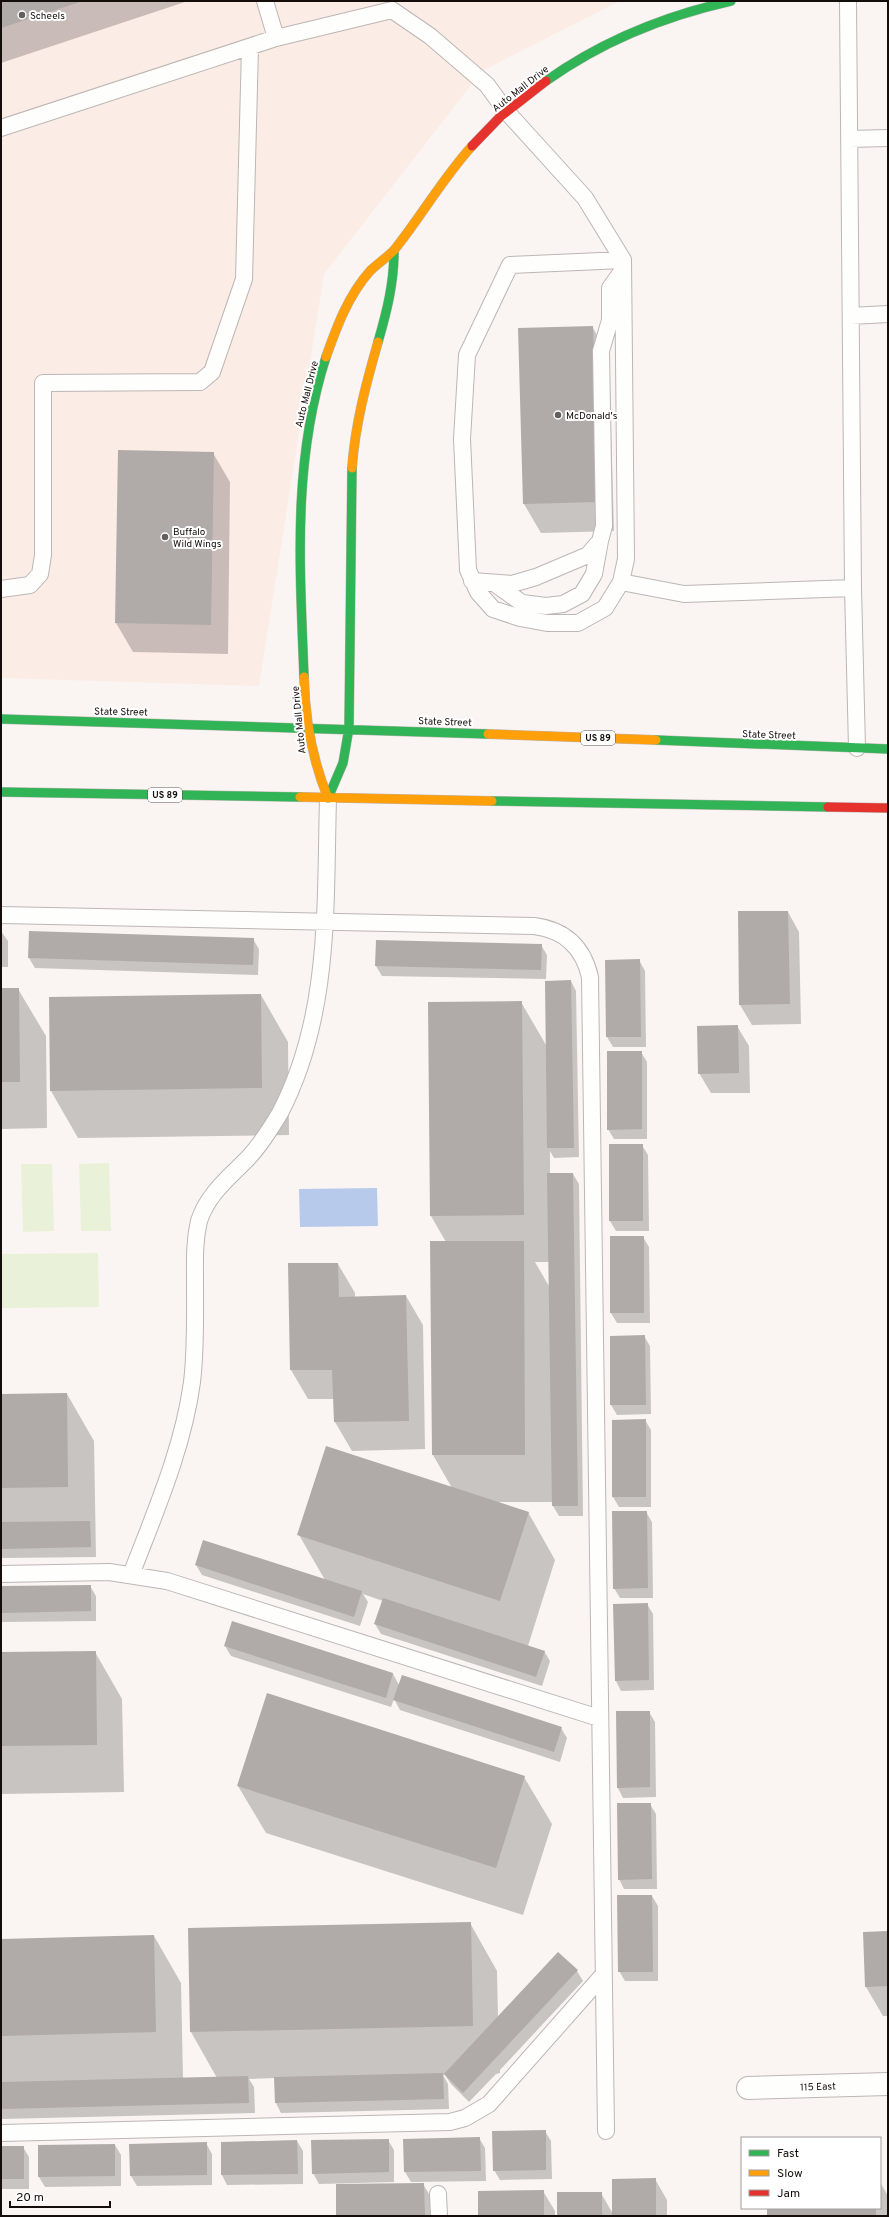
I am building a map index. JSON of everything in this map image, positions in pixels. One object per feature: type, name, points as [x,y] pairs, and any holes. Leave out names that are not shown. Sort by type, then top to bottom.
[{"type":"main road","name":"Auto Mall Drive","points":[[328,798],[314,763],[308,726],[303,654],[301,573],[304,451],[313,403],[324,365],[345,310],[361,282],[376,266],[394,251],[445,177],[474,142],[506,111],[546,80],[629,33],[673,16],[731,1]]},
{"type":"main road","points":[[328,798],[343,763],[348,728],[350,488],[354,439],[364,389],[390,301],[394,276],[394,251]]},
{"type":"main road","name":"State Street","points":[[1,719],[308,726],[888,749]]},
{"type":"main road","name":"US 89","points":[[1,792],[888,808]]},
{"type":"street","name":"115 East","points":[[748,2088],[888,2084]]},
{"type":"lane","points":[[265,1],[276,38]]},
{"type":"lane","points":[[848,1],[853,588],[857,748]]},
{"type":"lane","points":[[1,128],[276,38],[392,10],[430,36],[487,85],[506,111],[585,198],[623,265],[626,559],[621,582],[605,608],[578,623],[547,622],[520,618],[494,609],[478,592],[468,570],[462,439],[467,355],[510,265],[623,265]]},
{"type":"lane","points":[[1,589],[30,585],[40,574],[43,555],[44,383],[200,382],[212,372],[244,279],[250,47]]},
{"type":"lane","points":[[849,138],[888,138]]},
{"type":"lane","points":[[494,583],[522,603],[546,606],[563,604],[582,594],[594,574],[604,526],[601,351],[610,320],[610,288],[623,265]]},
{"type":"lane","points":[[851,316],[888,314]]},
{"type":"lane","points":[[472,580],[512,584],[536,577],[588,555],[600,540]]},
{"type":"lane","points":[[621,582],[684,594],[853,588]]},
{"type":"lane","points":[[131,1574],[172,1465],[188,1410],[195,1350],[194,1251],[196,1234],[201,1217],[218,1186],[251,1154],[265,1136],[290,1090],[310,1033],[318,998],[325,922],[328,798]]},
{"type":"lane","points":[[1,915],[548,928],[572,941],[581,951],[587,964],[590,977],[602,1975],[606,2131]]},
{"type":"lane","points":[[1,1574],[93,1572],[131,1574],[167,1581],[195,1588],[599,1718]]},
{"type":"lane","points":[[1,2133],[450,2122],[465,2118],[489,2104],[602,1975]]},
{"type":"lane","points":[[438,2194],[438,2216]]},
{"type":"shaded area","points":[[1,1],[620,1],[482,71],[324,274],[259,686],[1,678]]},
{"type":"green space","points":[[109,1163],[111,1231],[81,1231],[79,1164]]},
{"type":"green space","points":[[21,1164],[52,1164],[54,1231],[23,1232]]},
{"type":"green space","points":[[98,1253],[99,1307],[1,1308],[1,1254]]},
{"type":"water","points":[[377,1188],[378,1226],[300,1227],[299,1189]]},
{"type":"building","name":"Scheels","points":[[1,1],[83,1],[1,28]]},
{"type":"building","name":"McDonald's","points":[[593,326],[598,502],[523,504],[518,328]]},
{"type":"building","name":"Buffalo Wild Wings","points":[[118,450],[214,452],[211,625],[115,623]]},
{"type":"building","points":[[738,911],[788,911],[790,1004],[739,1005]]},
{"type":"building","points":[[29,931],[254,938],[253,965],[28,958]]},
{"type":"building","points":[[376,940],[542,944],[541,970],[375,966]]},
{"type":"building","points":[[640,959],[641,1037],[606,1037],[605,960]]},
{"type":"building","points":[[571,980],[574,1148],[547,1148],[545,981]]},
{"type":"building","points":[[1,988],[19,988],[20,1082],[1,1082]]},
{"type":"building","points":[[261,994],[262,1088],[50,1091],[49,997]]},
{"type":"building","points":[[522,1001],[524,1215],[430,1216],[428,1002]]},
{"type":"building","points":[[738,1025],[739,1073],[698,1074],[697,1026]]},
{"type":"building","points":[[607,1051],[642,1051],[642,1129],[607,1130]]},
{"type":"building","points":[[609,1144],[643,1144],[643,1221],[609,1221]]},
{"type":"building","points":[[547,1173],[573,1173],[578,1506],[552,1506]]},
{"type":"building","points":[[610,1236],[644,1236],[644,1313],[610,1313]]},
{"type":"building","points":[[430,1241],[524,1241],[525,1455],[432,1455]]},
{"type":"building","points":[[288,1263],[338,1263],[339,1297],[406,1295],[409,1421],[334,1422],[332,1370],[290,1370]]},
{"type":"building","points":[[645,1335],[646,1405],[610,1405],[610,1336]]},
{"type":"building","points":[[67,1393],[68,1487],[1,1488],[1,1394]]},
{"type":"building","points":[[646,1419],[646,1497],[612,1497],[612,1420]]},
{"type":"building","points":[[326,1446],[529,1512],[500,1601],[297,1535]]},
{"type":"building","points":[[612,1511],[647,1511],[648,1588],[613,1589]]},
{"type":"building","points":[[90,1521],[91,1547],[1,1549],[1,1522]]},
{"type":"building","points":[[203,1540],[362,1591],[354,1617],[195,1565]]},
{"type":"building","points":[[91,1585],[91,1611],[1,1613],[1,1586]]},
{"type":"building","points":[[383,1598],[545,1651],[536,1677],[374,1624]]},
{"type":"building","points":[[648,1603],[649,1680],[615,1681],[613,1604]]},
{"type":"building","points":[[232,1621],[393,1673],[386,1698],[224,1646]]},
{"type":"building","points":[[96,1651],[97,1745],[1,1746],[1,1652]]},
{"type":"building","points":[[402,1675],[562,1727],[554,1752],[393,1700]]},
{"type":"building","points":[[267,1693],[525,1776],[496,1868],[237,1786]]},
{"type":"building","points":[[616,1711],[650,1711],[650,1787],[617,1788]]},
{"type":"building","points":[[617,1803],[651,1803],[652,1879],[618,1880]]},
{"type":"building","points":[[617,1895],[652,1895],[653,1972],[618,1972]]},
{"type":"building","points":[[471,1922],[473,2026],[190,2032],[188,1928]]},
{"type":"building","points":[[888,1931],[888,1986],[865,1987],[863,1932]]},
{"type":"building","points":[[154,1935],[156,2032],[1,2036],[1,1939]]},
{"type":"building","points":[[558,1952],[578,1970],[463,2093],[444,2074]]},
{"type":"building","points":[[443,2073],[444,2099],[275,2103],[274,2077]]},
{"type":"building","points":[[248,2076],[249,2103],[1,2109],[1,2082]]},
{"type":"building","points":[[546,2130],[546,2170],[493,2171],[492,2131]]},
{"type":"building","points":[[480,2137],[481,2171],[404,2172],[403,2139]]},
{"type":"building","points":[[389,2139],[389,2172],[312,2174],[311,2140]]},
{"type":"building","points":[[297,2140],[298,2174],[221,2175],[221,2142]]},
{"type":"building","points":[[207,2142],[207,2175],[130,2176],[129,2144]]},
{"type":"building","points":[[115,2144],[115,2176],[38,2177],[38,2145]]},
{"type":"building","points":[[1,2146],[24,2146],[24,2179],[1,2179]]},
{"type":"building","points":[[656,2178],[656,2216],[612,2216],[612,2179]]},
{"type":"building","points":[[424,2183],[425,2216],[336,2216],[336,2184]]},
{"type":"building","points":[[544,2190],[544,2216],[478,2216],[478,2191]]},
{"type":"building","points":[[557,2192],[602,2192],[602,2216],[557,2216]]},
{"type":"building","points":[[767,2209],[876,2209],[876,2216],[767,2216]]},
{"type":"traffic: fast","points":[[546,81],[589,54],[634,32],[682,14],[731,1]]},
{"type":"traffic: fast","points":[[378,342],[389,297],[393,274],[394,251]]},
{"type":"traffic: fast","points":[[304,677],[300,556],[303,476],[315,397],[326,357]]},
{"type":"traffic: fast","points":[[328,798],[343,763],[349,728],[352,468]]},
{"type":"traffic: fast","points":[[1,719],[488,734]]},
{"type":"traffic: fast","points":[[656,740],[888,749]]},
{"type":"traffic: fast","points":[[1,792],[300,797]]},
{"type":"traffic: fast","points":[[492,801],[828,807]]},
{"type":"traffic: slow","points":[[326,357],[334,334],[355,291],[370,271],[395,249],[461,158],[472,146]]},
{"type":"traffic: slow","points":[[352,468],[358,420],[378,342]]},
{"type":"traffic: slow","points":[[304,677],[310,739],[322,783],[328,798]]},
{"type":"traffic: slow","points":[[488,734],[656,740]]},
{"type":"traffic: slow","points":[[300,797],[492,801]]},
{"type":"traffic: jam","points":[[472,146],[500,117],[546,81]]},
{"type":"traffic: jam","points":[[828,807],[888,808]]},
{"type":"place","name":"Scheels","points":[[22,15]]},
{"type":"place","name":"McDonald's","points":[[558,415]]},
{"type":"place","name":"Buffalo Wild Wings","points":[[165,537]]}]
